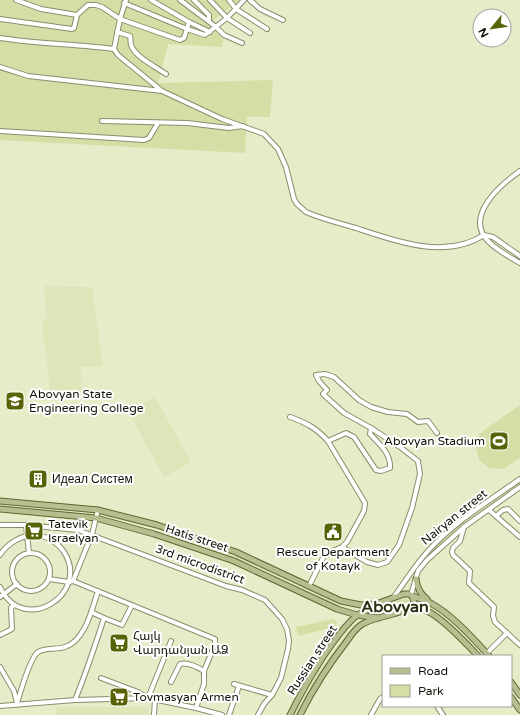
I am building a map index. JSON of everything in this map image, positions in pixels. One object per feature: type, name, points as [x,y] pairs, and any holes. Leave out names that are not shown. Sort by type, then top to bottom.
[{"type":"main road","name":"Hatis street","points":[[0,501],[98,510],[157,525],[236,552],[341,601],[361,605],[376,605]]},
{"type":"main road","name":"Hatis street","points":[[0,509],[96,518],[154,534],[234,561],[337,610],[357,616],[379,618]]},
{"type":"main road","points":[[416,579],[418,589],[423,596],[443,611],[471,636],[488,655]]},
{"type":"main road","points":[[379,618],[375,611],[376,605],[404,594],[412,595],[433,604]]},
{"type":"main road","points":[[412,595],[414,602],[410,608],[423,609],[433,614],[477,655]]},
{"type":"main road","name":"Russian street","points":[[290,715],[319,664],[346,626],[357,616],[376,605]]},
{"type":"main road","name":"Russian street","points":[[300,715],[326,670],[354,631],[361,625],[410,608]]},
{"type":"main road","points":[[512,683],[520,695]]},
{"type":"main road","points":[[512,698],[520,710]]},
{"type":"street","points":[[16,0],[41,9],[77,15]]},
{"type":"street","points":[[151,0],[189,22],[210,32]]},
{"type":"street","points":[[180,0],[216,27],[224,35],[242,44]]},
{"type":"street","points":[[194,0],[209,15],[209,22]]},
{"type":"street","points":[[210,0],[227,18],[250,33]]},
{"type":"street","points":[[229,0],[236,8],[267,29]]},
{"type":"street","points":[[244,0],[227,18],[204,35],[187,30],[125,1],[114,49],[118,55],[162,91],[222,119],[264,134],[278,149],[286,167],[294,199],[301,208],[313,215],[387,238],[419,246],[463,244],[484,235],[493,237],[520,256]]},
{"type":"street","points":[[250,0],[260,9],[283,20]]},
{"type":"street","points":[[0,18],[72,29],[74,28],[77,15],[88,5],[96,5],[102,7],[120,19],[180,40],[184,38],[189,22]]},
{"type":"street","points":[[117,32],[130,36],[130,44],[133,50],[139,56],[166,74]]},
{"type":"street","points":[[0,38],[114,49]]},
{"type":"street","points":[[0,67],[28,76],[162,91]]},
{"type":"street","points":[[102,121],[187,123],[229,128],[243,126]]},
{"type":"street","points":[[0,131],[144,140],[149,138],[158,123]]},
{"type":"street","points":[[520,171],[499,188],[486,205],[480,222],[484,235],[490,243],[520,263]]},
{"type":"street","points":[[342,547],[367,562],[378,565],[387,562],[399,545],[412,508],[420,474],[418,461],[371,428],[344,413],[323,394],[327,390],[316,375],[325,374],[334,377],[359,400],[371,407],[388,412],[407,414],[418,422],[428,421],[437,433]]},
{"type":"street","points":[[290,417],[308,423],[328,442],[365,503],[362,514],[347,542],[342,547],[325,554],[309,586]]},
{"type":"street","points":[[328,442],[346,433],[354,437],[376,470],[381,471],[390,468],[390,460],[384,450],[370,434],[371,428]]},
{"type":"street","name":"Nairyan street","points":[[393,598],[418,561],[429,550],[460,522],[520,479]]},
{"type":"street","name":"Nairyan street","points":[[412,595],[418,571],[423,564],[464,527],[520,487]]},
{"type":"street","points":[[496,516],[503,510],[508,509],[520,521]]},
{"type":"street","points":[[0,587],[2,596],[14,605],[30,610],[38,610],[46,608],[52,604],[71,582],[92,534],[98,510]]},
{"type":"street","points":[[489,510],[520,537]]},
{"type":"street","name":"3rd microdistrict","points":[[0,525],[26,525],[78,530],[92,534],[226,586],[242,590],[265,600],[285,624],[289,641],[281,678],[272,695],[264,704],[258,715]]},
{"type":"street","points":[[26,525],[29,553]]},
{"type":"street","points":[[464,527],[460,541],[453,548],[453,555],[470,571],[469,583],[494,607],[493,616],[495,622],[520,645]]},
{"type":"street","points":[[0,555],[10,544],[27,536],[36,535],[53,541],[61,547],[69,564],[71,582]]},
{"type":"street","points":[[29,553],[40,555],[48,562],[51,571],[49,579],[43,587],[33,592],[25,590],[16,584],[12,573],[13,565],[18,558],[29,553]]},
{"type":"street","points":[[49,579],[71,582],[98,591],[215,639],[215,644],[204,671],[204,684],[196,708]]},
{"type":"street","points":[[2,596],[16,584]]},
{"type":"street","points":[[17,704],[34,655],[42,650],[64,648],[72,644],[80,637],[98,591]]},
{"type":"street","points":[[0,635],[12,629],[11,608],[14,605]]},
{"type":"street","points":[[91,612],[122,625],[132,605]]},
{"type":"street","points":[[75,700],[86,674],[104,618]]},
{"type":"street","points":[[488,655],[507,633]]},
{"type":"street","points":[[148,698],[171,641]]},
{"type":"street","points":[[171,682],[180,664],[184,663],[204,671]]},
{"type":"street","points":[[0,667],[14,691],[17,704]]},
{"type":"street","points":[[101,678],[138,692],[148,698]]},
{"type":"street","points":[[229,715],[236,685],[272,695]]},
{"type":"street","points":[[0,706],[75,700],[148,698],[222,715]]},
{"type":"street","points":[[371,715],[382,698]]},
{"type":"street","points":[[154,715],[155,699]]},
{"type":"shaded area","points":[[44,286],[92,287],[103,367],[81,367],[82,396],[51,397],[42,320],[47,318]]},
{"type":"shaded area","points":[[155,397],[191,462],[164,477],[128,411]]},
{"type":"shaded area","points":[[56,707],[149,707],[148,715],[57,715]]},
{"type":"green space","points":[[0,0],[240,0],[208,25],[224,36],[222,47],[168,44],[158,83],[273,80],[270,117],[247,117],[245,153],[0,140]]},
{"type":"green space","name":"Abovyan Stadium","points":[[520,405],[520,458],[503,469],[489,468],[479,460],[476,448],[479,434]]},
{"type":"green space","points":[[520,482],[520,484],[470,521],[422,562],[421,561],[456,529]]},
{"type":"green space","points":[[218,550],[241,558],[338,604],[337,605],[289,581]]},
{"type":"green space","points":[[406,598],[410,602],[408,605],[383,613],[379,611],[380,606]]},
{"type":"green space","points":[[334,619],[337,623],[335,627],[298,636],[296,627]]},
{"type":"green space","points":[[349,631],[350,632],[320,672],[296,715],[294,715],[319,671]]},
{"type":"place","name":"Abovyan State Engineering College","points":[[15,401]]},
{"type":"place","name":"Abovyan Stadium","points":[[499,441]]},
{"type":"place","name":"Идеал Систем","points":[[38,479]]},
{"type":"place","name":"Tatevik Israelyan","points":[[34,531]]},
{"type":"place","name":"Rescue Department of Kotayk","points":[[333,532]]},
{"type":"place","name":"Հայկ Վարդանյան ԱՁ","points":[[119,643]]},
{"type":"place","name":"Tovmasyan Armen","points":[[119,697]]},
{"type":"district","name":"Abovyan","points":[[395,606]]}]
